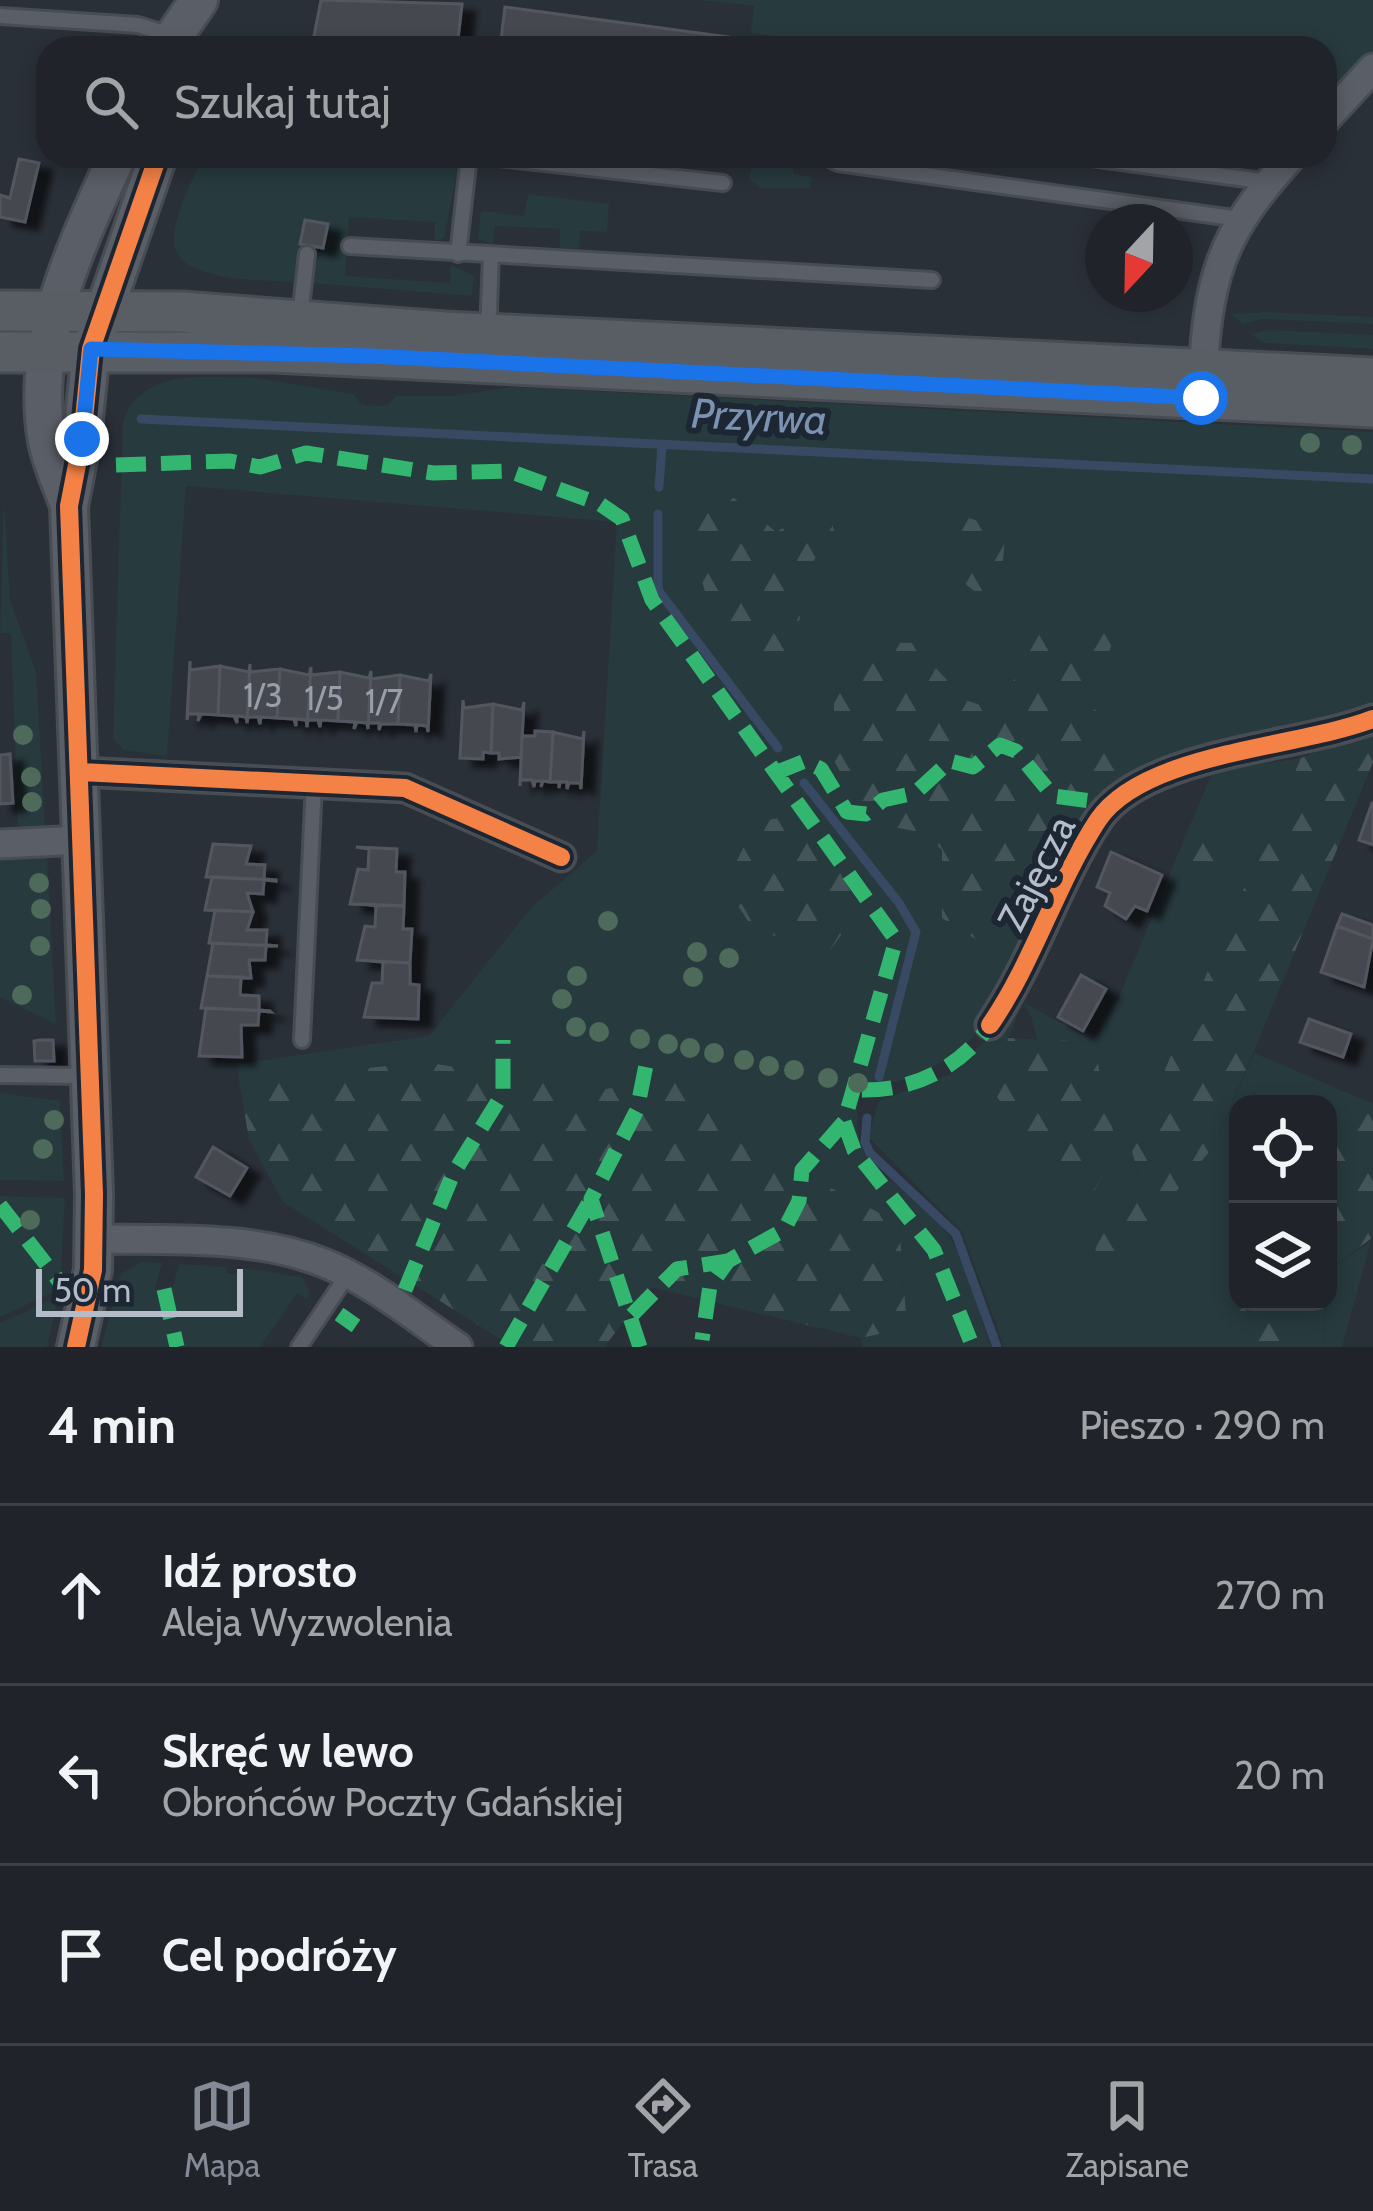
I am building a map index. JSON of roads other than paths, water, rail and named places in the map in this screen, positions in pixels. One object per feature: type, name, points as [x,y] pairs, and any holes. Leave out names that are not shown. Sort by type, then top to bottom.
[{"type":"main road","points":[[0,311],[103,310],[300,322],[487,348]]},
{"type":"main road","points":[[0,352],[487,348],[1202,383],[1373,378]]},
{"type":"main road","points":[[1202,383],[1373,407]]},
{"type":"street","points":[[183,36],[202,0]]},
{"type":"street","points":[[1337,107],[1373,68]]},
{"type":"street","points":[[69,506],[47,440],[47,350],[53,309],[112,168]]},
{"type":"street","points":[[76,1347],[94,1239],[69,506],[91,349],[154,168]]},
{"type":"street","points":[[1202,383],[1214,277],[1240,219],[1281,168]]},
{"type":"street","name":"Zajęcza","points":[[990,1025],[1012,994],[1100,818],[1127,791],[1160,775],[1373,719]]},
{"type":"street","points":[[81,772],[405,788],[561,857]]},
{"type":"street","points":[[0,844],[82,840]]},
{"type":"street","points":[[94,1239],[239,1244],[302,1256],[348,1274],[458,1347]]},
{"type":"lane","points":[[0,16],[138,25],[162,36]]},
{"type":"lane","points":[[458,254],[468,168]]},
{"type":"lane","points":[[589,168],[723,183]]},
{"type":"lane","points":[[867,168],[1240,219]]},
{"type":"lane","points":[[1165,168],[1268,182]]},
{"type":"lane","points":[[350,246],[932,280]]},
{"type":"lane","points":[[300,322],[307,254]]},
{"type":"lane","points":[[487,348],[490,255]]},
{"type":"lane","points":[[302,1040],[314,780]]},
{"type":"lane","points":[[0,1075],[89,1076]]},
{"type":"lane","points":[[299,1347],[348,1274]]},
{"type":"waterway","name":"Przyrwa","points":[[141,419],[1373,479]]},
{"type":"waterway","points":[[659,487],[662,446]]},
{"type":"waterway","points":[[658,514],[658,590],[778,748]]},
{"type":"waterway","points":[[804,783],[899,903],[916,932],[879,1077]]},
{"type":"waterway","points":[[867,1118],[865,1142],[870,1153],[956,1234],[997,1347]]}]
